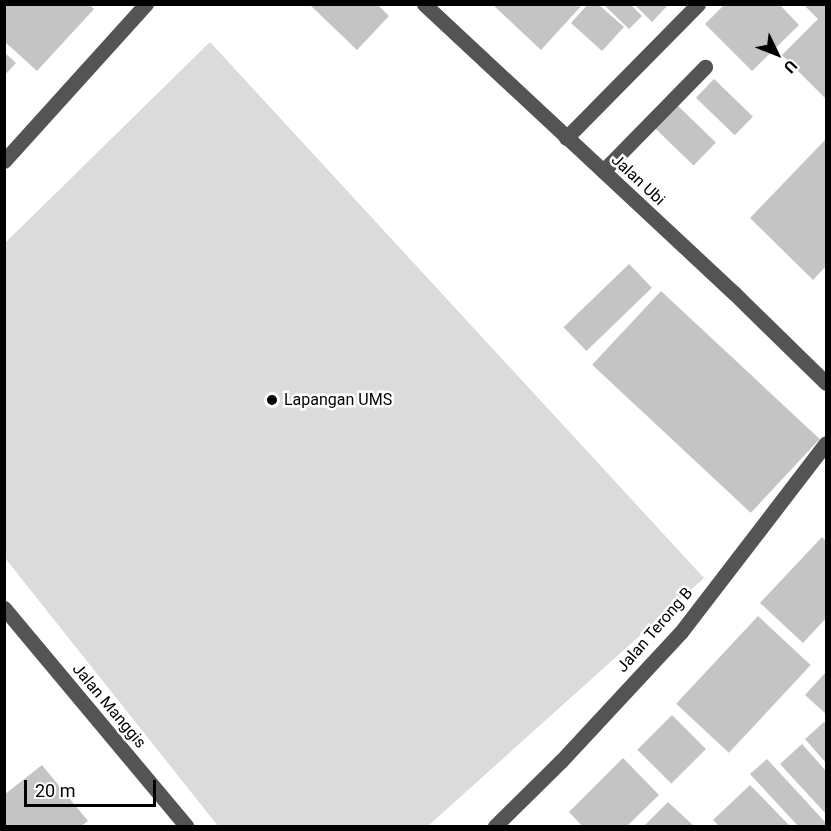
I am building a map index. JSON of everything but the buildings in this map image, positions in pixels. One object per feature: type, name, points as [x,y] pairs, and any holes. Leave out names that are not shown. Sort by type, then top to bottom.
[{"type":"street","points":[[4,161],[146,4]]},
{"type":"street","name":"Jalan Ubi","points":[[424,4],[823,374]]},
{"type":"street","points":[[566,138],[698,4]]},
{"type":"street","points":[[603,171],[705,68]]},
{"type":"street","name":"Jalan Terong B","points":[[495,826],[561,761],[681,632],[826,443]]},
{"type":"street","name":"Jalan Manggis","points":[[4,608],[186,826]]},
{"type":"shaded area","name":"Lapangan UMS","points":[[210,42],[704,578],[428,826],[218,826],[5,558],[5,243]]},
{"type":"place","name":"Lapangan UMS","points":[[272,400]]}]
